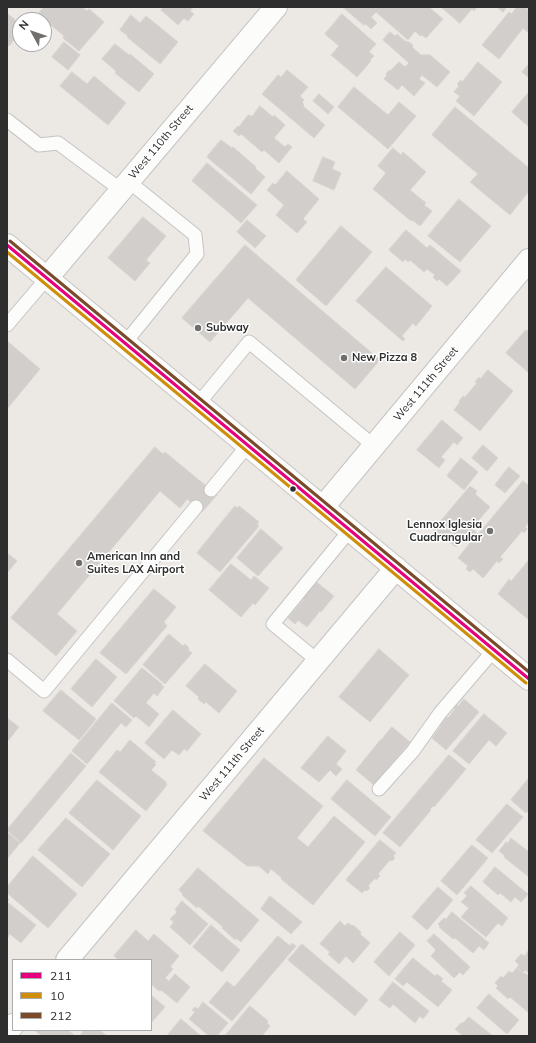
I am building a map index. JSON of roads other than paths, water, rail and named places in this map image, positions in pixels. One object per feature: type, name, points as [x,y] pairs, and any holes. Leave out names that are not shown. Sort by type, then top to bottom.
[{"type":"street","name":"West 110th Street","points":[[47,278],[276,7]]},
{"type":"street","points":[[7,245],[529,679]]},
{"type":"street","name":"West 111th Street","points":[[323,507],[529,260]]},
{"type":"street","name":"West 111th Street","points":[[69,959],[396,568]]},
{"type":"lane","points":[[7,120],[39,145],[58,143],[195,235],[197,254],[125,343]]},
{"type":"lane","points":[[7,325],[47,278]]},
{"type":"lane","points":[[198,404],[249,342],[374,446]]},
{"type":"lane","points":[[211,490],[248,445]]},
{"type":"lane","points":[[7,660],[44,691],[196,507]]},
{"type":"lane","points":[[318,661],[274,624],[350,530]]},
{"type":"lane","points":[[379,789],[413,751],[440,713],[494,650]]},
{"type":"place","name":"Subway","points":[[198,328]]},
{"type":"place","name":"New Pizza 8","points":[[344,358]]},
{"type":"place","name":"Lennox Iglesia Cuadrangular","points":[[490,531]]},
{"type":"place","name":"American Inn and Suites LAX Airport","points":[[79,563]]}]
